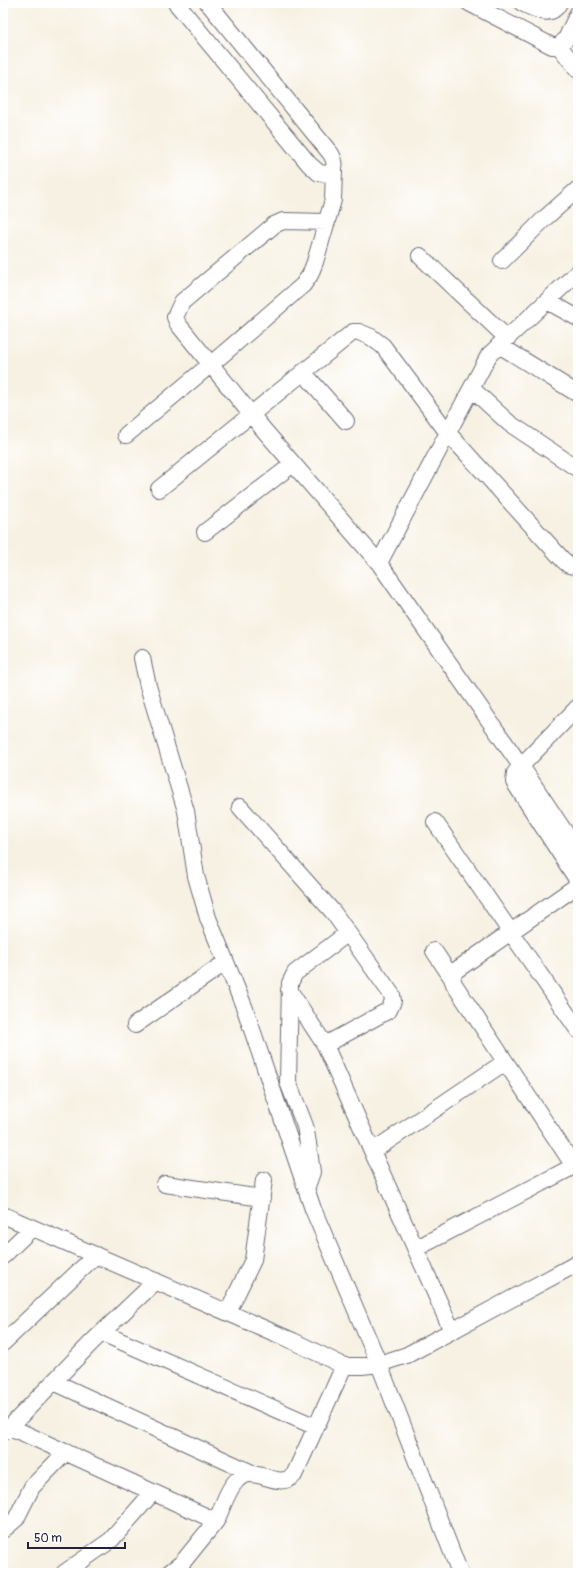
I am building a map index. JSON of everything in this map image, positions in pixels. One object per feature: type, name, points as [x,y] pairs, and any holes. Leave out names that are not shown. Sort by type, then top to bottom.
[{"type":"street","points":[[176,3],[309,164],[319,173],[329,174],[334,171]]},
{"type":"street","points":[[126,435],[211,365],[303,285],[310,275],[333,200],[335,164],[331,154],[208,3]]},
{"type":"street","points":[[469,3],[552,46],[559,46],[566,39],[578,13]]},
{"type":"street","points":[[522,3],[540,12],[550,12],[557,8],[559,3]]},
{"type":"street","points":[[559,46],[578,70]]},
{"type":"street","points":[[502,261],[544,219],[578,189]]},
{"type":"street","points":[[327,222],[283,221],[274,226],[182,302],[175,317],[178,324],[251,414],[379,563],[521,766],[578,852]]},
{"type":"street","points":[[420,256],[503,341],[578,394]]},
{"type":"street","points":[[379,563],[489,355],[578,272]]},
{"type":"street","points":[[547,301],[578,318]]},
{"type":"street","points":[[159,489],[353,332],[359,332],[383,346],[448,433],[563,560],[578,567]]},
{"type":"street","points":[[303,372],[346,421]]},
{"type":"street","points":[[472,389],[509,424],[578,469]]},
{"type":"street","points":[[205,532],[293,464]]},
{"type":"street","points":[[142,658],[148,686],[186,811],[200,896],[245,1009],[306,1189],[379,1364],[460,1573]]},
{"type":"street","points":[[577,710],[521,766],[515,773],[514,782],[578,881]]},
{"type":"street","points":[[240,807],[333,912],[392,995],[393,1001],[389,1010],[325,1045]]},
{"type":"street","points":[[435,822],[578,1030]]},
{"type":"street","points":[[452,978],[455,971],[578,884]]},
{"type":"street","points":[[306,1189],[312,1172],[308,1143],[305,1126],[288,1082],[290,983],[295,974],[348,933]]},
{"type":"street","points":[[417,1248],[576,1165],[505,1062],[434,951]]},
{"type":"street","points":[[134,1025],[226,962]]},
{"type":"street","points":[[289,990],[325,1045],[417,1248],[452,1331]]},
{"type":"street","points":[[373,1151],[505,1062]]},
{"type":"street","points":[[228,1312],[253,1260],[264,1180]]},
{"type":"street","points":[[165,1184],[262,1198]]},
{"type":"street","points":[[3,1215],[228,1312],[344,1366],[379,1364],[407,1355],[578,1262]]},
{"type":"street","points":[[3,1256],[32,1228]]},
{"type":"street","points":[[3,1343],[96,1255]]},
{"type":"street","points":[[6,1431],[102,1333],[156,1281]]},
{"type":"street","points":[[102,1333],[316,1427]]},
{"type":"street","points":[[54,1382],[254,1474],[279,1481],[288,1480],[294,1475],[344,1366]]},
{"type":"street","points":[[6,1431],[22,1432],[216,1522]]},
{"type":"street","points":[[3,1530],[16,1518],[32,1487],[66,1452]]},
{"type":"street","points":[[169,1573],[185,1568],[216,1522],[237,1480],[245,1475],[254,1474]]},
{"type":"street","points":[[64,1573],[111,1540],[153,1492]]}]
